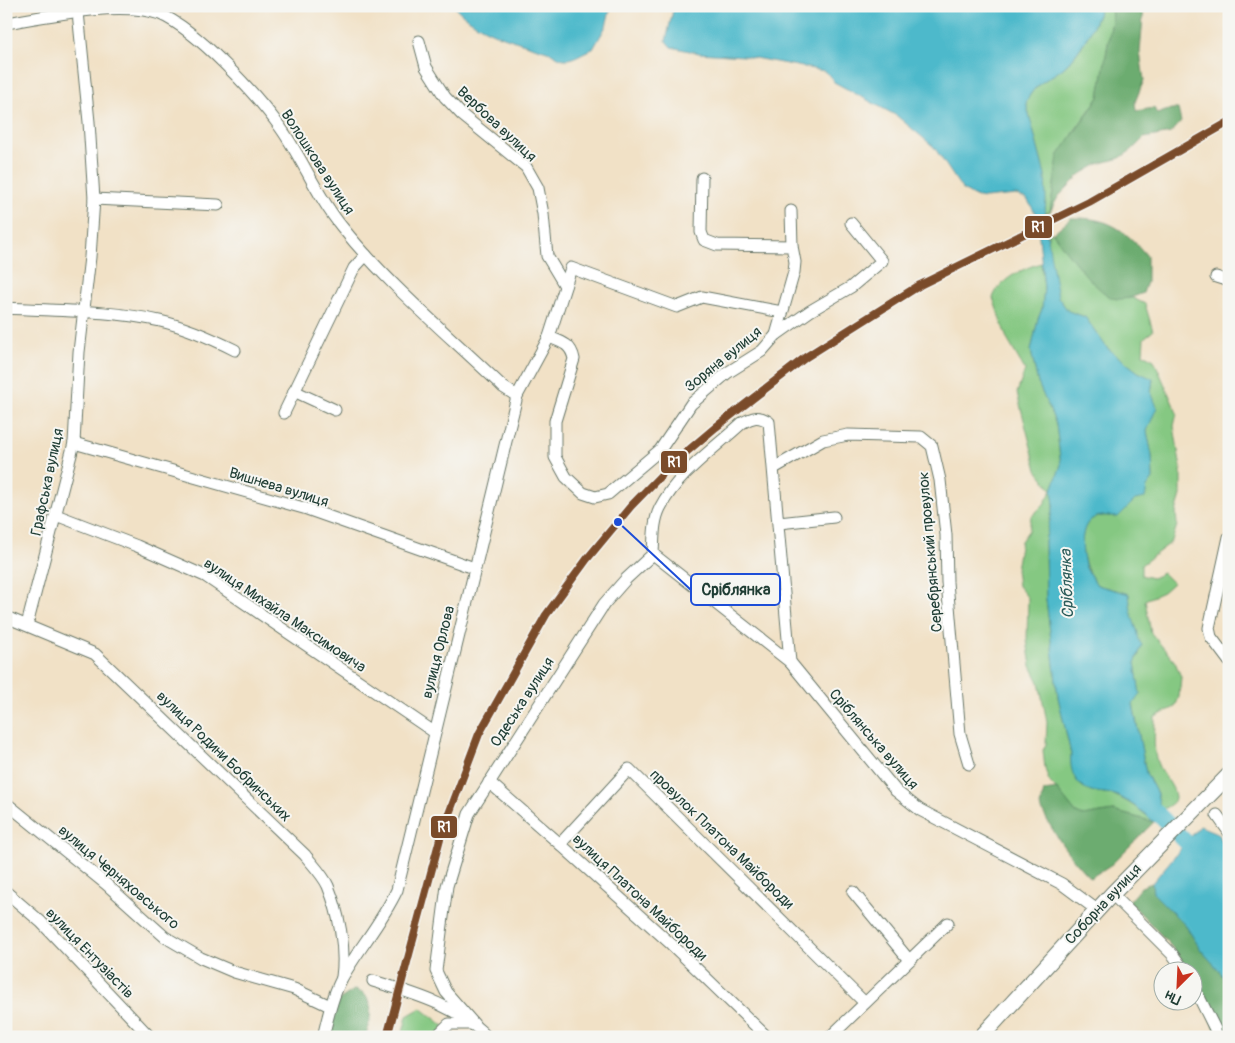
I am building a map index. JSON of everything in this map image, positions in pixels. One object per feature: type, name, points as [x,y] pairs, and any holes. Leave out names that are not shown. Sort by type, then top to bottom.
[{"type":"main road","name":"Соборна вулиця","points":[[981,1037],[1112,894],[1229,775]]},
{"type":"street","name":"Волошкова вулиця","points":[[6,23],[71,10],[116,8],[145,10],[160,14],[184,27],[204,44],[280,128],[340,225],[366,255],[503,387],[517,396]]},
{"type":"street","name":"Графська вулиця","points":[[27,625],[74,443],[82,313],[90,257],[94,199],[89,122],[71,10]]},
{"type":"street","name":"Вербова вулиця","points":[[419,42],[426,67],[445,97],[462,115],[526,167],[538,188],[543,214],[547,256],[566,286]]},
{"type":"street","points":[[702,178],[701,232],[704,240],[717,245],[792,246]]},
{"type":"street","points":[[94,199],[218,205]]},
{"type":"street","name":"Зоряна вулиця","points":[[776,335],[794,272],[791,211]]},
{"type":"street","name":"Зоряна вулиця","points":[[548,337],[566,344],[572,350],[574,359],[556,421],[555,457],[566,477],[583,493],[596,497],[608,494],[660,450],[691,404],[727,373],[762,351],[776,335],[810,311],[851,287],[882,261],[851,223]]},
{"type":"street","points":[[284,413],[354,268],[366,255]]},
{"type":"street","name":"вулиця Орлова","points":[[322,1037],[330,1006],[342,979],[384,916],[397,890],[517,396],[548,337],[571,268]]},
{"type":"street","name":"Зоряна вулиця","points":[[571,268],[677,308],[702,297],[782,312]]},
{"type":"street","points":[[1216,277],[1229,280]]},
{"type":"street","points":[[6,308],[127,316],[160,321],[203,334],[235,350]]},
{"type":"street","points":[[294,391],[335,410]]},
{"type":"street","points":[[653,554],[654,530],[659,510],[673,486],[742,423],[752,417],[762,418],[769,422],[790,662]]},
{"type":"street","name":"Серебрянський провулок","points":[[774,468],[823,440],[848,435],[921,437],[932,446],[940,480],[946,534],[947,582],[960,734],[969,764]]},
{"type":"street","name":"Вишнева вулиця","points":[[74,443],[307,510],[474,568]]},
{"type":"street","name":"вулиця Михайла Максимовича","points":[[56,515],[137,546],[205,576],[434,732]]},
{"type":"street","points":[[779,523],[834,517]]},
{"type":"street","points":[[1229,537],[1209,628],[1211,637],[1229,661]]},
{"type":"street","name":"Сріблянська вулиця","points":[[653,554],[790,662],[902,796],[920,810],[1062,884],[1097,910]]},
{"type":"street","name":"Одеська вулиця","points":[[474,1024],[446,992],[436,972],[447,886],[469,814],[604,604],[626,579],[653,554]]},
{"type":"street","name":"вулиця Родини Бобринських","points":[[6,617],[95,654],[304,855],[327,884],[340,931],[344,956],[342,979]]},
{"type":"street","name":"провулок Платона Майбороди","points":[[560,844],[629,769],[866,1003]]},
{"type":"street","name":"вулиця Платона Майбороди","points":[[489,782],[671,944],[767,1037]]},
{"type":"street","name":"вулиця Черняховського","points":[[6,803],[106,884],[165,937],[201,958],[234,972],[294,989],[330,1006]]},
{"type":"street","points":[[1217,814],[1229,832]]},
{"type":"street","name":"вулиця Ентузіастів","points":[[6,892],[41,922],[150,1037]]},
{"type":"street","points":[[854,892],[909,960]]},
{"type":"street","points":[[1112,894],[1177,960]]},
{"type":"street","points":[[830,1037],[948,923]]},
{"type":"street","points":[[373,981],[418,994],[445,1006],[474,1024],[487,1037]]},
{"type":"street","points":[[1202,1002],[1216,1037]]},
{"type":"street","points":[[436,1037],[449,1024],[474,1024]]},
{"type":"green space","points":[[1101,6],[1111,6],[1112,20],[1099,97],[1075,130],[1056,170],[1050,212],[1045,213],[1045,175],[1026,103],[1032,91],[1062,69],[1080,49],[1091,31]]},
{"type":"green space","points":[[1111,6],[1144,6],[1140,52],[1144,80],[1135,102],[1136,111],[1154,108],[1157,114],[1171,109],[1178,109],[1181,122],[1171,133],[1144,138],[1120,158],[1098,164],[1081,174],[1058,197],[1050,212],[1058,156],[1099,97],[1112,20]]},
{"type":"green space","points":[[1071,218],[1084,218],[1105,222],[1122,231],[1139,246],[1147,256],[1147,282],[1143,293],[1124,299],[1113,298],[1089,279],[1053,233]]},
{"type":"green space","points":[[1048,233],[1053,233],[1090,279],[1107,294],[1113,298],[1133,298],[1145,304],[1153,331],[1144,338],[1143,354],[1154,360],[1177,413],[1174,426],[1181,469],[1181,495],[1176,512],[1177,525],[1169,544],[1141,565],[1141,575],[1152,578],[1163,573],[1173,583],[1163,592],[1145,600],[1151,633],[1175,662],[1181,677],[1179,697],[1175,707],[1155,717],[1155,756],[1161,771],[1175,794],[1175,800],[1172,804],[1161,811],[1157,794],[1146,773],[1133,703],[1139,689],[1135,663],[1139,654],[1137,630],[1131,618],[1129,594],[1097,585],[1087,568],[1082,545],[1082,536],[1088,522],[1102,516],[1118,517],[1153,479],[1152,456],[1147,431],[1156,407],[1151,392],[1153,380],[1138,372],[1107,348],[1085,317],[1068,311],[1058,297],[1050,260]]},
{"type":"green space","points":[[1041,263],[1044,288],[1042,309],[1031,351],[1038,383],[1056,424],[1061,465],[1052,490],[1037,470],[1017,393],[1025,370],[1007,339],[993,298],[996,291],[1006,280],[1020,271]]},
{"type":"green space","points":[[1052,490],[1054,503],[1045,541],[1046,599],[1058,697],[1071,754],[1073,773],[1084,787],[1096,792],[1111,794],[1121,799],[1154,822],[1113,811],[1083,816],[1076,813],[1049,781],[1045,769],[1043,750],[1046,744],[1047,722],[1039,682],[1031,666],[1027,640],[1028,598],[1018,586],[1016,569],[1021,541],[1029,530],[1031,517],[1044,504]]},
{"type":"green space","points":[[1057,789],[1076,813],[1083,816],[1113,811],[1154,822],[1112,864],[1090,878],[1062,844],[1040,806],[1044,791]]},
{"type":"green space","points":[[1152,883],[1153,893],[1186,926],[1202,951],[1219,970],[1229,988],[1229,1037],[1218,1037],[1202,993],[1202,960],[1181,960],[1129,901],[1141,887]]},
{"type":"green space","points":[[354,990],[367,997],[369,1002],[370,1015],[366,1037],[323,1037],[331,1005]]},
{"type":"green space","points":[[421,1008],[444,1026],[436,1037],[402,1037],[407,1016]]},
{"type":"water","points":[[454,6],[611,6],[606,26],[593,49],[565,59],[485,29],[474,23]]},
{"type":"water","points":[[674,6],[1101,6],[1080,49],[1062,69],[1032,91],[1026,103],[1045,175],[1046,200],[1044,219],[1058,297],[1068,311],[1085,317],[1107,348],[1138,372],[1153,379],[1151,392],[1157,407],[1147,431],[1152,456],[1153,479],[1147,487],[1145,498],[1135,500],[1118,517],[1104,516],[1094,518],[1088,522],[1082,545],[1086,568],[1097,585],[1129,594],[1133,617],[1142,645],[1135,663],[1140,694],[1133,704],[1146,773],[1157,794],[1161,811],[1154,822],[1136,807],[1121,798],[1089,790],[1079,784],[1071,768],[1071,754],[1058,697],[1046,599],[1045,541],[1054,504],[1052,490],[1061,465],[1056,424],[1038,383],[1031,351],[1042,309],[1044,288],[1037,216],[1027,199],[1016,195],[984,198],[973,196],[962,189],[934,147],[897,116],[834,82],[824,71],[744,56],[699,53],[671,47],[666,41]]},
{"type":"water","points":[[1200,826],[1217,833],[1229,856],[1229,988],[1219,970],[1201,950],[1186,926],[1153,893],[1152,883]]},
{"type":"waterway","name":"Сріблянка","points":[[1144,800],[1187,843],[1200,861]]},
{"type":"transit line","name":"R1","points":[[387,1037],[441,835],[479,734],[546,615],[587,559],[631,506],[671,465],[716,427],[806,357],[920,285],[1089,202],[1229,122]]},
{"type":"place","name":"Сріблянка","points":[[618,522]]}]
